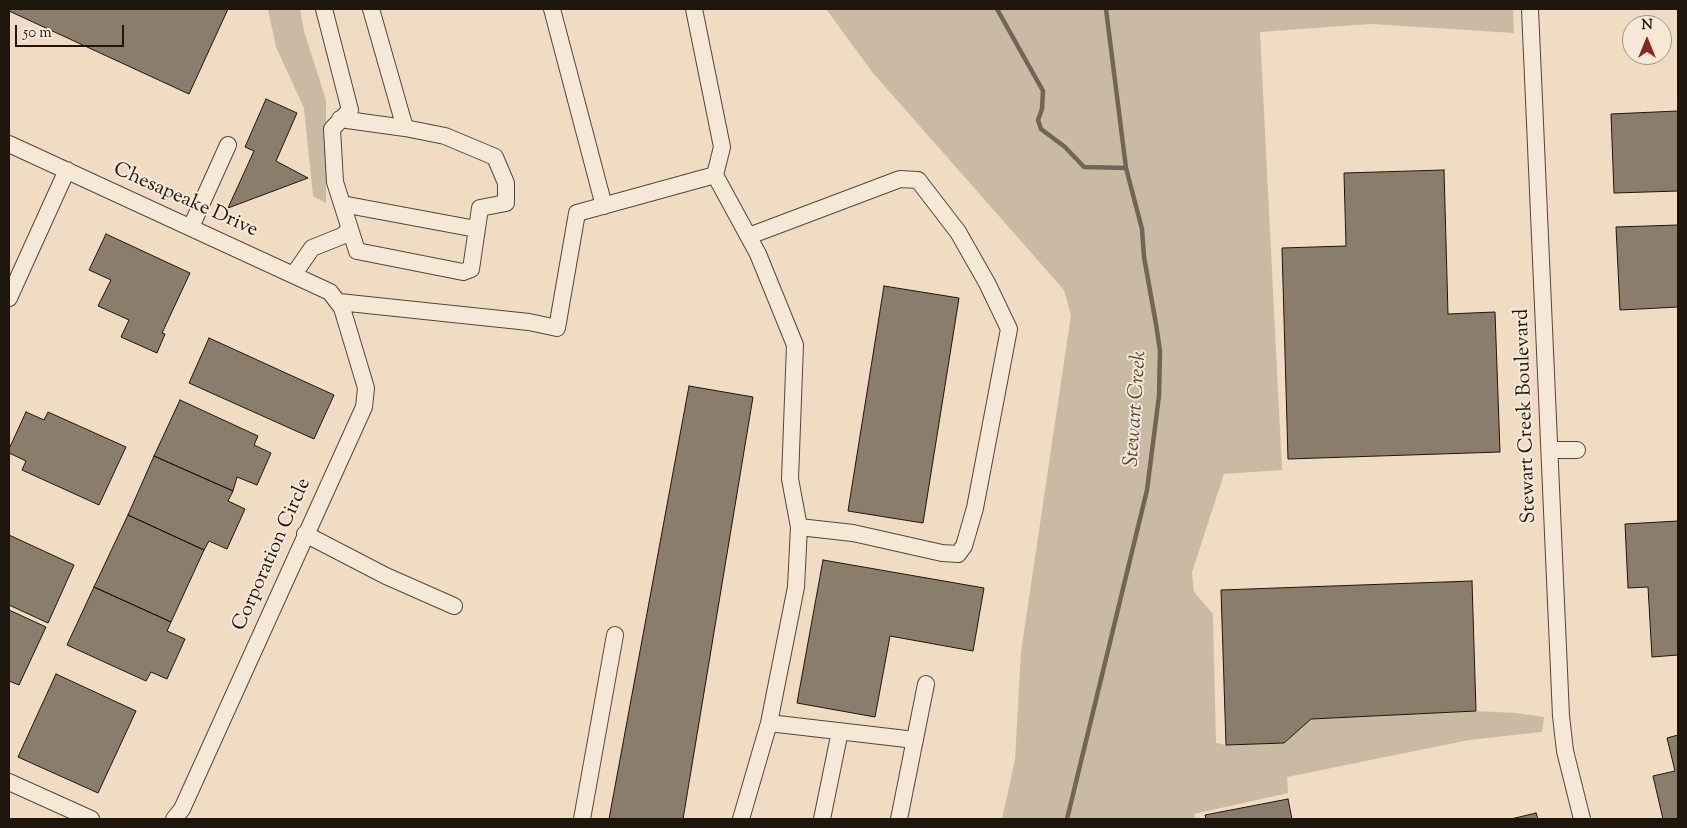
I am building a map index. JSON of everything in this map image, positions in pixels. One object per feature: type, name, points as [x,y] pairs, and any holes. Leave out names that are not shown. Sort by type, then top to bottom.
[{"type":"street","points":[[324,9],[350,110],[340,119],[332,128],[335,182],[357,251],[463,272],[470,269],[480,208],[506,203],[506,183],[495,157],[445,136],[405,128],[340,119]]},
{"type":"street","points":[[371,9],[405,128]]},
{"type":"street","points":[[552,9],[604,206]]},
{"type":"street","points":[[694,9],[722,147],[715,175],[758,254],[795,345],[790,479],[799,527],[796,586],[769,723],[741,819]]},
{"type":"street","name":"Stewart Creek Boulevard","points":[[1530,9],[1561,716],[1564,752],[1582,819]]},
{"type":"street","name":"Chesapeake Drive","points":[[9,144],[294,274],[330,292],[339,302]]},
{"type":"street","points":[[191,227],[228,145]]},
{"type":"street","points":[[9,298],[67,170]]},
{"type":"street","points":[[339,302],[529,322],[557,328],[577,213],[715,175]]},
{"type":"street","points":[[749,236],[900,179],[918,180],[958,232],[988,283],[1009,329],[975,508],[964,546],[958,554],[942,553],[853,533],[799,527]]},
{"type":"street","points":[[342,204],[476,229]]},
{"type":"street","points":[[294,274],[312,248],[342,236],[350,229]]},
{"type":"street","name":"Corporation Circle","points":[[174,819],[182,809],[364,407],[366,395],[339,302]]},
{"type":"street","points":[[1550,450],[1577,450]]},
{"type":"street","points":[[305,534],[386,576],[454,606]]},
{"type":"street","points":[[582,819],[615,635]]},
{"type":"street","points":[[900,819],[926,684]]},
{"type":"street","points":[[769,723],[915,740]]},
{"type":"street","points":[[822,819],[840,731]]},
{"type":"street","points":[[9,782],[90,819]]},
{"type":"shaded area","points":[[268,9],[300,9],[304,31],[326,100],[326,203],[313,196],[304,108],[276,47]]},
{"type":"shaded area","points":[[826,9],[1513,9],[1514,33],[1371,24],[1260,32],[1282,470],[1224,474],[1192,572],[1194,592],[1213,614],[1216,743],[1226,745],[1311,719],[1476,711],[1516,713],[1544,717],[1542,732],[1469,740],[1287,777],[1288,793],[1194,814],[1195,819],[1002,819],[1015,760],[1021,652],[1071,315],[1064,290],[873,73]]},
{"type":"building","points":[[9,9],[228,9],[189,94],[9,11]]},
{"type":"building","points":[[266,99],[297,113],[276,161],[308,178],[228,208],[254,151],[245,147]]},
{"type":"building","points":[[1678,111],[1678,191],[1614,193],[1611,114]]},
{"type":"building","points":[[1444,170],[1448,314],[1495,312],[1500,452],[1288,459],[1282,248],[1346,246],[1344,173]]},
{"type":"building","points":[[1678,225],[1678,307],[1620,310],[1616,227]]},
{"type":"building","points":[[106,234],[190,273],[162,333],[165,334],[157,353],[121,337],[129,320],[98,306],[111,280],[89,270]]},
{"type":"building","points":[[884,286],[959,298],[923,523],[848,511]]},
{"type":"building","points":[[209,338],[334,395],[314,439],[189,383]]},
{"type":"building","points":[[689,386],[753,397],[683,819],[609,819]]},
{"type":"building","points":[[180,400],[258,436],[254,445],[271,453],[257,485],[237,477],[233,491],[154,456]]},
{"type":"building","points":[[26,412],[44,420],[48,412],[126,447],[99,505],[22,470],[26,461],[9,453],[9,449]]},
{"type":"building","points":[[154,456],[233,491],[228,501],[245,509],[227,549],[209,541],[204,550],[128,515]]},
{"type":"building","points":[[128,515],[204,550],[171,622],[94,587]]},
{"type":"building","points":[[1678,521],[1678,655],[1652,657],[1648,587],[1628,588],[1625,524]]},
{"type":"building","points":[[9,535],[74,565],[48,623],[9,605]]},
{"type":"building","points":[[823,560],[984,588],[973,651],[890,636],[875,717],[797,703]]},
{"type":"building","points":[[1472,581],[1476,711],[1311,719],[1284,743],[1226,745],[1221,590]]},
{"type":"building","points":[[94,587],[171,622],[167,631],[185,639],[167,679],[151,672],[146,681],[67,645]]},
{"type":"building","points":[[9,610],[46,627],[19,685],[9,681]]},
{"type":"building","points":[[56,674],[136,711],[98,793],[18,757]]},
{"type":"building","points":[[1678,735],[1678,819],[1663,819],[1653,776],[1675,771],[1667,738]]},
{"type":"building","points":[[1288,799],[1292,819],[1206,819],[1205,815]]},
{"type":"building","points":[[1536,813],[1538,819],[1511,819]]},
{"type":"waterway","name":"Stewart Creek","points":[[997,9],[1043,91],[1042,109],[1038,120],[1041,129],[1065,147],[1084,167],[1126,168]]},
{"type":"waterway","name":"Stewart Creek","points":[[1067,819],[1147,490],[1159,396],[1160,351],[1144,257],[1142,229],[1126,168],[1106,9]]}]
